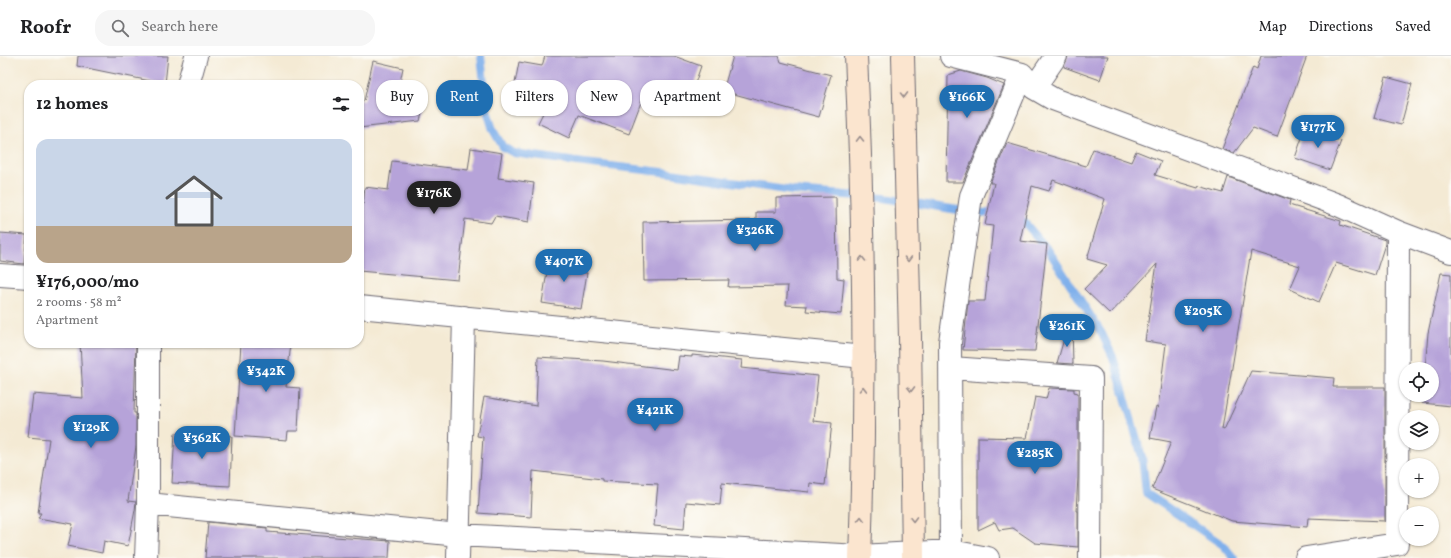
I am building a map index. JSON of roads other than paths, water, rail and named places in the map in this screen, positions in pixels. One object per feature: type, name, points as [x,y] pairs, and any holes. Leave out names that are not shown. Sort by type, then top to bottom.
[{"type":"street","points":[[189,80],[196,56]]},
{"type":"street","points":[[856,56],[864,357],[860,557]]},
{"type":"street","points":[[903,56],[910,345],[913,556]]},
{"type":"street","points":[[951,56],[1028,81],[1053,99],[1338,205],[1398,232],[1451,252]]},
{"type":"street","points":[[951,554],[950,342],[971,196],[1028,81],[1056,56]]},
{"type":"street","points":[[1306,558],[1397,544],[1398,232]]},
{"type":"street","points":[[0,275],[24,277]]},
{"type":"street","points":[[364,307],[864,357]]},
{"type":"street","points":[[458,558],[464,317]]},
{"type":"street","points":[[146,558],[148,504],[148,348]]},
{"type":"street","points":[[951,368],[1091,378],[1090,558]]},
{"type":"street","points":[[148,504],[459,535],[860,557],[951,554],[988,558]]},
{"type":"waterway","points":[[481,56],[487,110],[493,130],[503,147],[514,153],[671,173],[793,191],[884,198],[964,211],[997,214]]},
{"type":"waterway","points":[[1014,217],[1025,223],[1049,251],[1102,334],[1113,357],[1142,457],[1146,493],[1223,545],[1234,558]]}]
